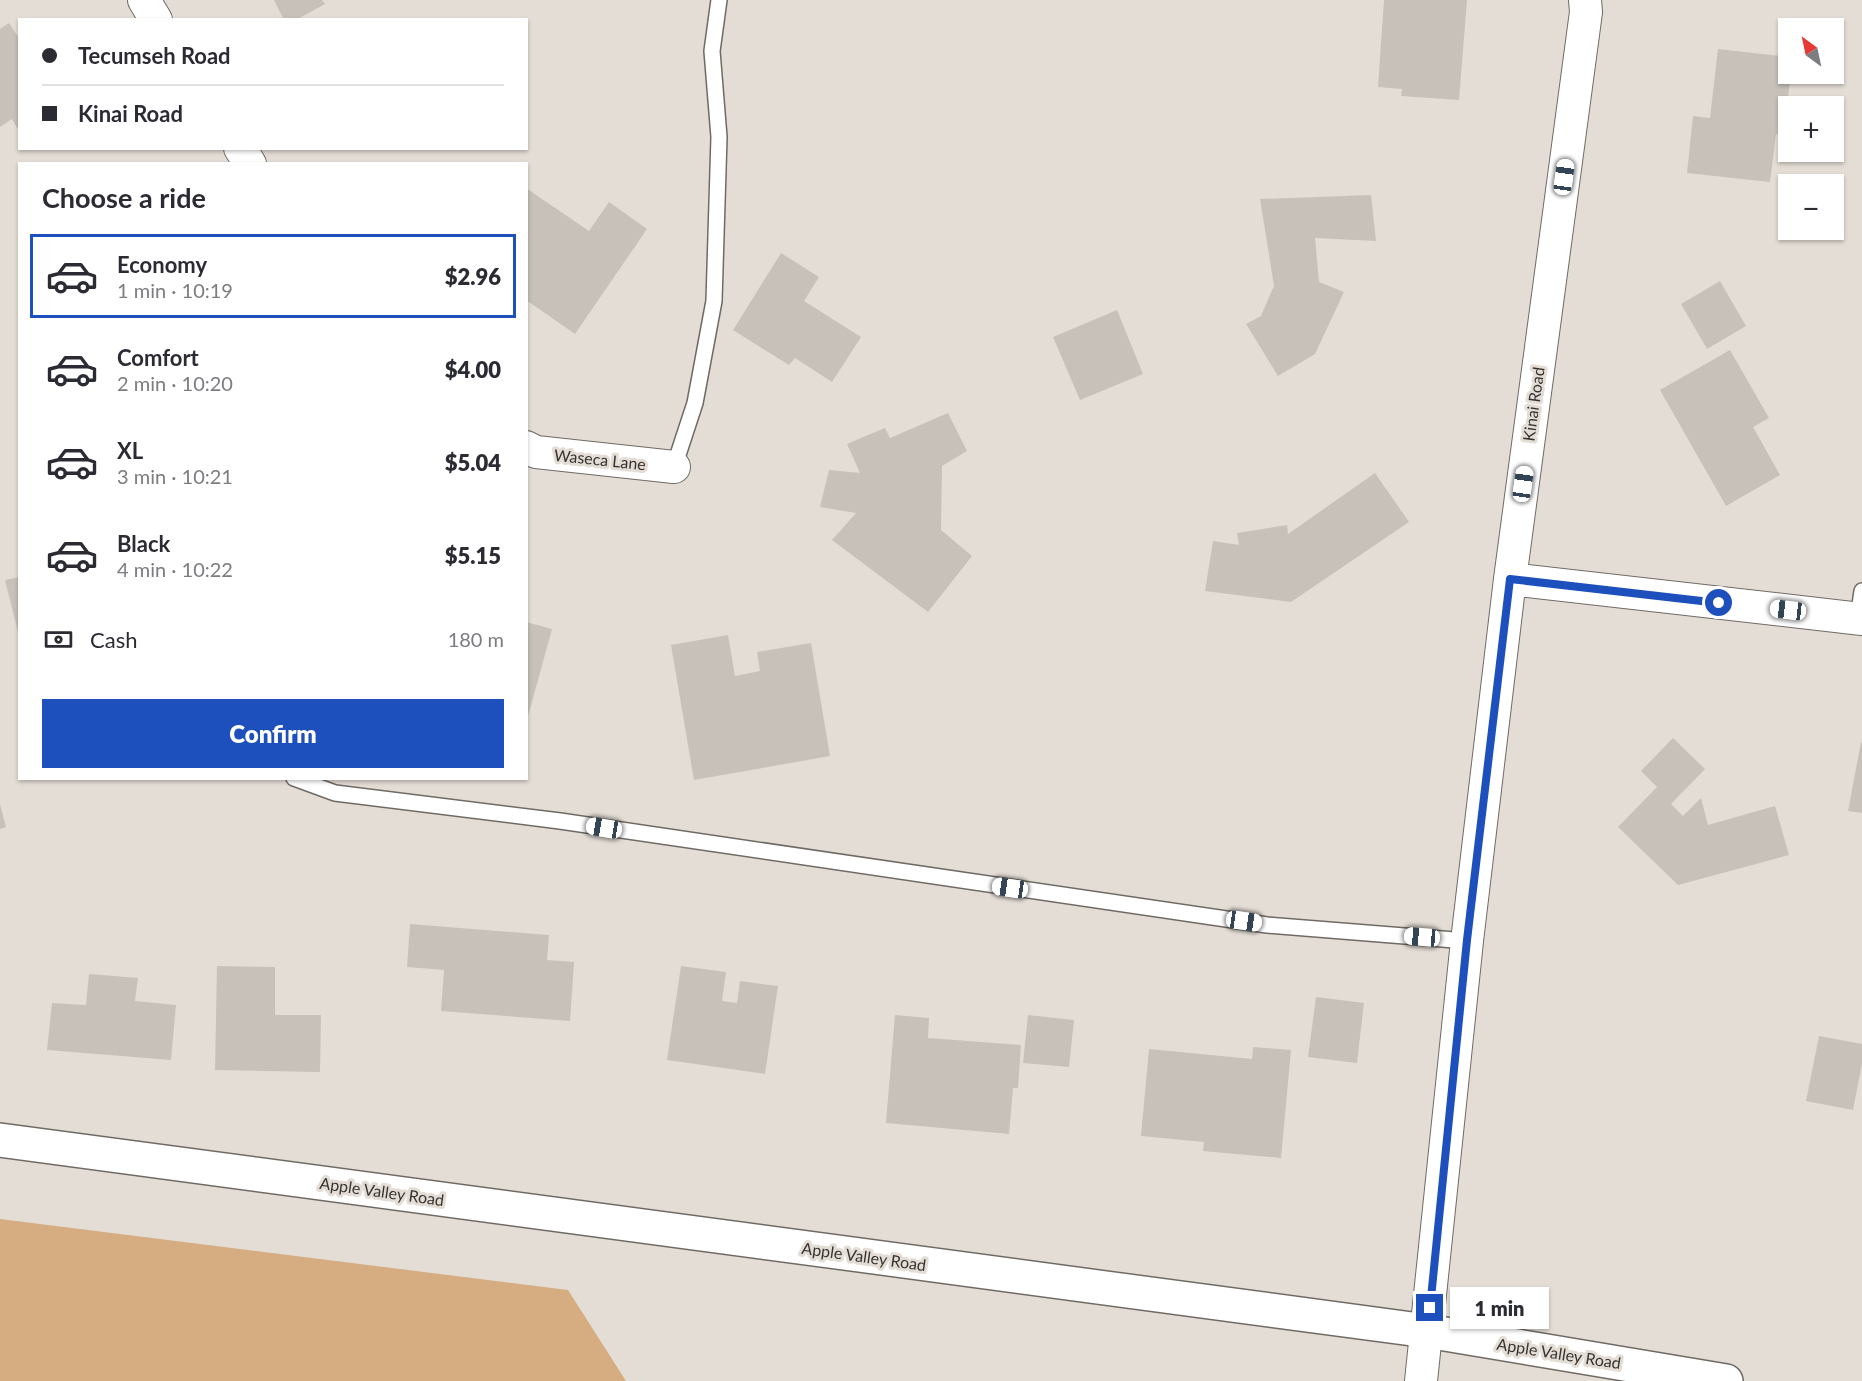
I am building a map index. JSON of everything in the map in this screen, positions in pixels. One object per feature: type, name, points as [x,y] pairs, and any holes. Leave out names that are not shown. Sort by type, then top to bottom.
[{"type":"main road","name":"Apple Valley Road","points":[[0,1140],[1427,1331],[1726,1381]]},
{"type":"street","points":[[144,0],[155,18]]},
{"type":"street","name":"Kinai Road","points":[[1421,1381],[1467,940],[1510,579],[1586,12],[1585,0]]},
{"type":"street","name":"Waseca Lane","points":[[528,448],[536,452],[674,467]]},
{"type":"street","points":[[1510,579],[1861,609]]},
{"type":"lane","points":[[674,467],[695,403],[714,301],[719,137],[712,51],[719,0]]},
{"type":"lane","points":[[299,780],[335,793],[560,821],[1267,925],[1467,940]]},
{"type":"shaded area","points":[[0,1219],[568,1290],[626,1381],[0,1381]]},
{"type":"building","points":[[274,0],[322,0],[325,4],[300,18],[283,18]]},
{"type":"building","points":[[1384,0],[1467,0],[1459,100],[1401,96],[1402,89],[1378,87]]},
{"type":"building","points":[[9,23],[18,37],[17,128],[12,119],[0,127],[0,29]]},
{"type":"building","points":[[1718,49],[1778,56],[1778,84],[1790,84],[1788,96],[1778,96],[1778,134],[1776,134],[1770,182],[1687,173],[1693,116],[1710,118]]},
{"type":"building","points":[[528,189],[589,231],[609,202],[647,229],[575,334],[528,301]]},
{"type":"building","points":[[1371,195],[1376,241],[1315,238],[1319,282],[1344,292],[1315,354],[1278,376],[1246,324],[1261,316],[1274,286],[1260,199]]},
{"type":"building","points":[[781,253],[819,277],[804,301],[861,337],[832,382],[795,358],[789,365],[733,330]]},
{"type":"building","points":[[1720,281],[1746,326],[1707,349],[1681,304]]},
{"type":"building","points":[[1117,310],[1143,374],[1080,400],[1053,337]]},
{"type":"building","points":[[1730,350],[1769,418],[1753,427],[1780,475],[1726,506],[1660,390]]},
{"type":"building","points":[[948,413],[967,451],[942,466],[941,530],[972,556],[928,612],[832,540],[856,513],[820,507],[829,470],[860,473],[847,444],[885,428],[890,438]]},
{"type":"building","points":[[1375,473],[1409,522],[1291,602],[1205,591],[1213,541],[1239,545],[1237,533],[1287,525],[1288,534]]},
{"type":"building","points":[[18,577],[18,632],[5,580]]},
{"type":"building","points":[[528,623],[552,629],[528,716]]},
{"type":"building","points":[[728,635],[735,676],[760,671],[757,652],[811,643],[830,756],[694,780],[671,645]]},
{"type":"building","points":[[1673,738],[1705,769],[1671,804],[1683,816],[1701,798],[1708,825],[1775,806],[1789,855],[1678,885],[1618,827],[1657,787],[1641,771]]},
{"type":"building","points":[[1862,743],[1862,813],[1848,811]]},
{"type":"building","points":[[0,804],[6,827],[0,829]]},
{"type":"building","points":[[410,924],[549,935],[547,960],[574,962],[570,1021],[441,1011],[444,970],[407,967]]},
{"type":"building","points":[[217,966],[275,967],[275,1015],[321,1015],[320,1072],[215,1070]]},
{"type":"building","points":[[681,966],[726,972],[722,1001],[737,1003],[740,981],[778,986],[765,1074],[667,1060]]},
{"type":"building","points":[[89,974],[138,978],[135,1001],[176,1005],[171,1060],[47,1050],[52,1003],[86,1005]]},
{"type":"building","points":[[1316,997],[1364,1003],[1357,1063],[1308,1057]]},
{"type":"building","points":[[895,1015],[929,1018],[928,1038],[1021,1045],[1018,1088],[1013,1088],[1009,1134],[886,1123]]},
{"type":"building","points":[[1028,1015],[1074,1020],[1069,1067],[1023,1063]]},
{"type":"building","points":[[1819,1036],[1862,1044],[1862,1064],[1853,1110],[1806,1101]]},
{"type":"building","points":[[1253,1047],[1291,1050],[1281,1158],[1203,1151],[1204,1142],[1141,1136],[1149,1049],[1252,1059]]},
{"type":"route","points":[[1430,1308],[1467,940],[1510,579],[1719,603]]}]
